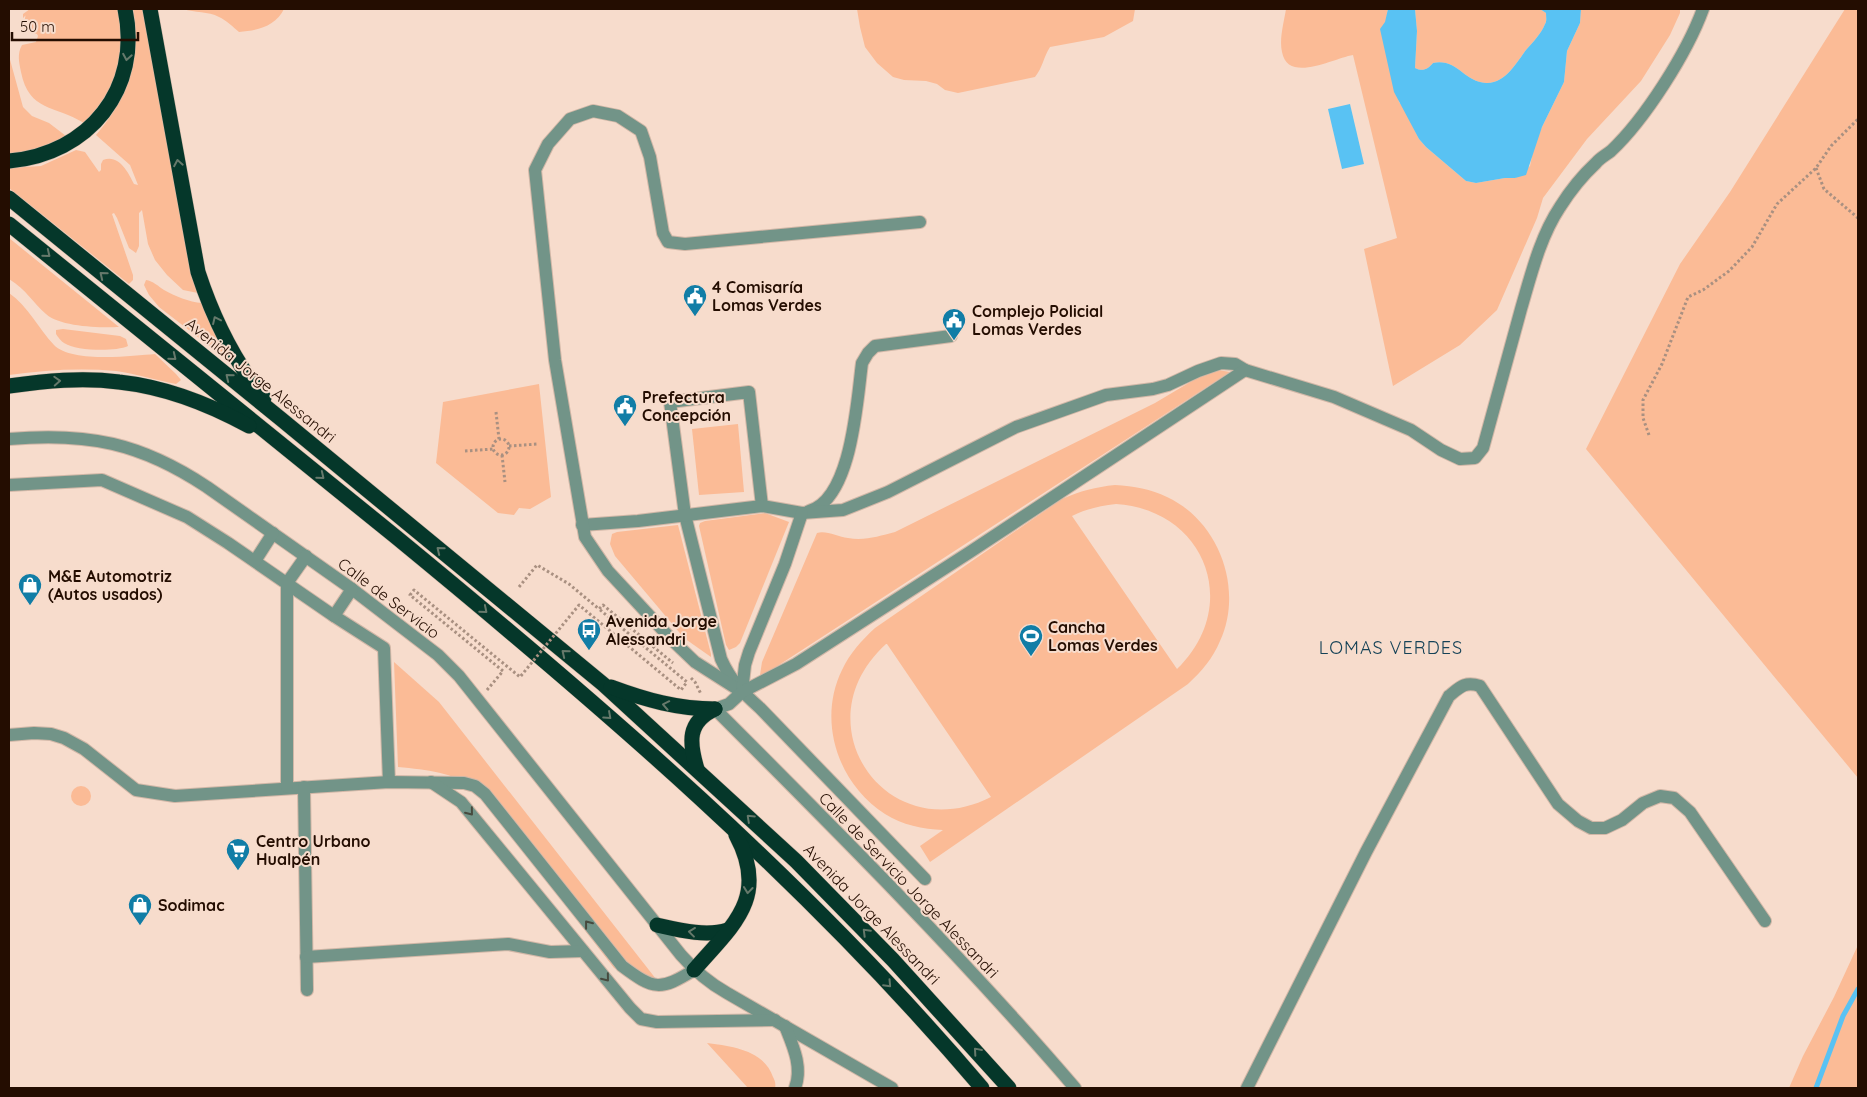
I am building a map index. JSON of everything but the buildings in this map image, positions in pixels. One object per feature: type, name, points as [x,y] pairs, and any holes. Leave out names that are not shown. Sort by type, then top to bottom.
[{"type":"highway","points":[[9,161],[37,157],[63,147],[83,134],[104,112],[119,84],[127,58],[129,30],[125,9]]},
{"type":"highway","points":[[150,9],[194,251],[205,293],[222,334],[242,369],[281,419]]},
{"type":"highway","name":"Avenida Jorge Alessandri","points":[[9,198],[603,684],[796,860],[893,960],[1008,1088]]},
{"type":"highway","points":[[9,224],[284,446],[529,647],[595,704],[732,827],[875,970],[982,1088]]},
{"type":"highway","points":[[9,386],[46,381],[98,380],[146,387],[172,393],[212,408],[284,446]]},
{"type":"highway","points":[[603,684],[658,703],[681,707],[715,708]]},
{"type":"highway","points":[[697,769],[692,745],[693,731],[700,719],[715,708]]},
{"type":"highway","points":[[694,970],[742,912],[748,890],[746,862],[732,827]]},
{"type":"highway","points":[[657,925],[697,932],[721,933],[728,930]]},
{"type":"street","points":[[582,525],[762,506],[802,513],[843,510],[888,492],[1016,427],[1106,395],[1153,389],[1168,385],[1221,363],[1235,364],[1245,370],[1334,397],[1411,430],[1441,450],[1460,459],[1475,458],[1483,448],[1528,285],[1542,243],[1559,208],[1577,183],[1597,162],[1611,151],[1652,101],[1679,59],[1703,9]]},
{"type":"street","points":[[742,692],[695,662],[672,640],[608,571],[585,537],[555,360],[535,170],[548,144],[570,119],[593,111],[618,116],[641,131],[650,157],[663,233],[668,242],[685,244],[920,222]]},
{"type":"street","points":[[802,513],[815,509],[828,499],[840,478],[852,440],[862,363],[868,353],[875,346],[951,336]]},
{"type":"street","points":[[715,708],[729,704],[742,692],[805,658],[979,547],[1245,370]]},
{"type":"street","points":[[762,506],[749,392],[670,402],[685,515],[721,659],[729,676],[742,692],[760,708],[925,879]]},
{"type":"street","name":"Calle de Servicio","points":[[9,438],[52,436],[81,438],[103,441],[146,453],[188,474],[352,589],[438,655],[459,676],[657,925]]},
{"type":"street","points":[[9,485],[102,480],[187,517],[384,648],[389,782]]},
{"type":"street","points":[[742,692],[745,665],[749,652],[785,564],[802,513]]},
{"type":"street","points":[[255,561],[273,532]]},
{"type":"street","points":[[287,787],[287,582],[306,556]]},
{"type":"street","points":[[334,616],[352,589]]},
{"type":"street","points":[[1247,1088],[1366,852],[1448,696],[1460,686],[1471,683],[1480,686],[1558,804],[1578,821],[1591,828],[1605,828],[1622,820],[1643,804],[1660,796],[1674,798],[1690,812],[1765,921]]},
{"type":"street","name":"Calle de Servicio Jorge Alessandri","points":[[715,708],[947,947],[1075,1088]]},
{"type":"street","points":[[9,734],[51,734],[64,738],[84,749],[136,790],[175,796],[287,787],[389,782],[464,783],[475,786],[485,794],[622,966],[642,982],[655,985],[672,983],[694,970]]},
{"type":"street","points":[[431,782],[461,802],[630,1008],[641,1018],[658,1022],[780,1023]]},
{"type":"street","points":[[304,787],[307,990]]},
{"type":"street","points":[[657,925],[694,970],[715,986],[892,1088]]},
{"type":"street","points":[[306,957],[508,944],[550,952],[583,951]]},
{"type":"street","points":[[780,1023],[797,1062],[799,1076],[795,1088]]},
{"type":"path","points":[[1649,435],[1642,418],[1643,400],[1662,364],[1675,334],[1682,308],[1688,298],[1703,290],[1729,271],[1752,247],[1777,204],[1816,168],[1830,146],[1858,120]]},
{"type":"path","points":[[1816,168],[1824,189],[1858,218]]},
{"type":"path","points":[[496,412],[499,439]]},
{"type":"path","points":[[499,439],[504,440],[509,446]]},
{"type":"path","points":[[493,449],[495,442],[499,439]]},
{"type":"path","points":[[509,446],[538,444]]},
{"type":"path","points":[[502,455],[506,453],[509,446]]},
{"type":"path","points":[[465,451],[493,449]]},
{"type":"path","points":[[493,449],[497,454],[502,455]]},
{"type":"path","points":[[502,455],[505,482]]},
{"type":"path","points":[[479,700],[502,672],[410,595],[414,590],[520,677],[579,605],[681,690],[687,682],[569,584],[537,565],[520,587]]},
{"type":"path","points":[[599,608],[603,605],[674,664]]},
{"type":"path","points":[[688,676],[695,682],[701,695]]},
{"type":"shaded area","points":[[30,9],[120,9],[122,48],[115,79],[98,107],[84,123],[37,101],[25,85],[21,72],[19,52],[22,45],[36,42],[38,36],[23,28],[23,14]]},
{"type":"shaded area","points":[[133,9],[143,9],[198,293],[183,290],[155,260],[148,244],[142,210],[139,213],[139,246],[136,253],[129,248],[117,218],[114,213],[112,214],[133,275],[133,280],[129,284],[9,188],[9,168],[41,166],[76,150],[85,152],[99,172],[103,160],[109,159],[118,162],[126,170],[134,184],[138,185],[130,165],[96,135],[117,106],[130,76],[134,61],[135,44]]},
{"type":"shaded area","points":[[183,9],[284,9],[281,15],[271,23],[252,30],[239,32],[215,15]]},
{"type":"shaded area","points":[[857,9],[1135,9],[1133,21],[1104,37],[1050,47],[1035,77],[958,93],[945,90],[937,84],[926,81],[904,80],[893,77],[877,63],[865,47]]},
{"type":"shaded area","points":[[1286,9],[1388,9],[1386,22],[1399,102],[1419,139],[1426,147],[1466,181],[1476,183],[1515,178],[1530,166],[1534,146],[1564,82],[1567,51],[1580,23],[1581,9],[1680,9],[1680,13],[1670,35],[1641,81],[1587,139],[1543,198],[1537,218],[1497,310],[1460,345],[1393,386],[1364,249],[1397,238],[1353,55],[1313,67],[1302,68],[1293,66],[1286,61],[1281,47]]},
{"type":"shaded area","points":[[1415,9],[1540,9],[1546,13],[1546,23],[1539,35],[1505,76],[1499,80],[1486,83],[1478,82],[1455,67],[1441,62],[1433,63],[1423,70],[1415,68],[1417,31]]},
{"type":"shaded area","points":[[1845,9],[1858,9],[1858,778],[1586,449],[1680,264],[1730,192]]},
{"type":"shaded area","points":[[9,56],[23,107],[32,116],[49,123],[66,136],[39,150],[9,154]]},
{"type":"shaded area","points":[[9,238],[119,327],[92,327],[61,322],[41,310],[20,287],[9,279]]},
{"type":"shaded area","points":[[146,280],[177,296],[202,303],[229,361],[159,307],[149,295],[144,285]]},
{"type":"shaded area","points":[[9,293],[22,304],[48,338],[62,351],[102,357],[155,354],[181,380],[176,384],[124,372],[89,370],[9,375]]},
{"type":"shaded area","points":[[63,329],[120,336],[126,339],[128,346],[105,350],[77,348],[64,343],[56,334],[56,330]]},
{"type":"shaded area","points":[[1218,370],[1230,372],[762,676],[760,675],[762,662],[817,533],[824,532],[860,539],[895,532],[1155,403],[1202,375]]},
{"type":"shaded area","points":[[539,384],[551,497],[530,509],[519,508],[514,515],[498,513],[436,463],[443,402]]},
{"type":"shaded area","points":[[738,424],[744,492],[699,495],[692,429]]},
{"type":"shaded area","name":"Cancha Lomas Verdes","points":[[1115,485],[1136,487],[1167,497],[1185,508],[1201,522],[1213,539],[1222,558],[1229,600],[1227,621],[1220,641],[1207,664],[1188,684],[930,862],[920,846],[943,830],[913,826],[885,814],[855,786],[844,769],[836,750],[832,730],[835,690],[842,670],[856,647],[875,628],[1062,499],[1095,488]],"holes":[[[1116,504],[1147,510],[1173,523],[1192,542],[1205,565],[1210,591],[1208,617],[1197,644],[1177,669],[1072,516],[1093,508]],[[887,644],[991,797],[953,809],[918,807],[889,793],[866,770],[853,741],[851,709],[861,675]]]},
{"type":"shaded area","points":[[765,513],[789,522],[740,643],[729,650],[726,645],[699,526],[700,523],[705,521]]},
{"type":"shaded area","points":[[678,525],[711,657],[684,638],[615,556],[610,544],[612,534],[617,532]]},
{"type":"shaded area","points":[[394,662],[439,702],[656,979],[636,977],[614,968],[476,789],[449,775],[398,767]]},
{"type":"shaded area","points":[[81,786],[88,789],[91,796],[88,803],[81,806],[74,803],[71,796],[74,789]]},
{"type":"shaded area","points":[[1858,945],[1858,1088],[1789,1088],[1803,1056],[1834,997]]},
{"type":"shaded area","points":[[707,1043],[736,1048],[754,1055],[769,1068],[775,1081],[775,1088],[748,1088]]},
{"type":"water","points":[[1388,9],[1415,9],[1417,31],[1415,68],[1423,70],[1433,63],[1441,62],[1455,67],[1478,82],[1486,83],[1499,80],[1505,76],[1539,35],[1546,23],[1546,13],[1540,9],[1581,9],[1580,23],[1567,51],[1564,82],[1542,127],[1526,175],[1476,183],[1466,181],[1419,139],[1394,92],[1380,29],[1385,22]]},
{"type":"water","points":[[1350,104],[1364,164],[1342,169],[1328,109]]},
{"type":"waterway","points":[[1816,1088],[1843,1016],[1858,989]]},
{"type":"place","name":"4 Comisaría Lomas Verdes","points":[[695,317]]},
{"type":"place","name":"Complejo Policial Lomas Verdes","points":[[954,341]]},
{"type":"place","name":"Prefectura Concepción","points":[[625,427]]},
{"type":"place","name":"M&E Automotriz (Autos usados)","points":[[30,606]]},
{"type":"place","name":"Avenida Jorge Alessandri","points":[[589,651]]},
{"type":"place","name":"Cancha Lomas Verdes","points":[[1031,657]]},
{"type":"place","name":"Centro Urbano Hualpén","points":[[238,871]]},
{"type":"place","name":"Sodimac","points":[[140,926]]},
{"type":"district","name":"LOMAS VERDES","points":[[1391,647]]}]
